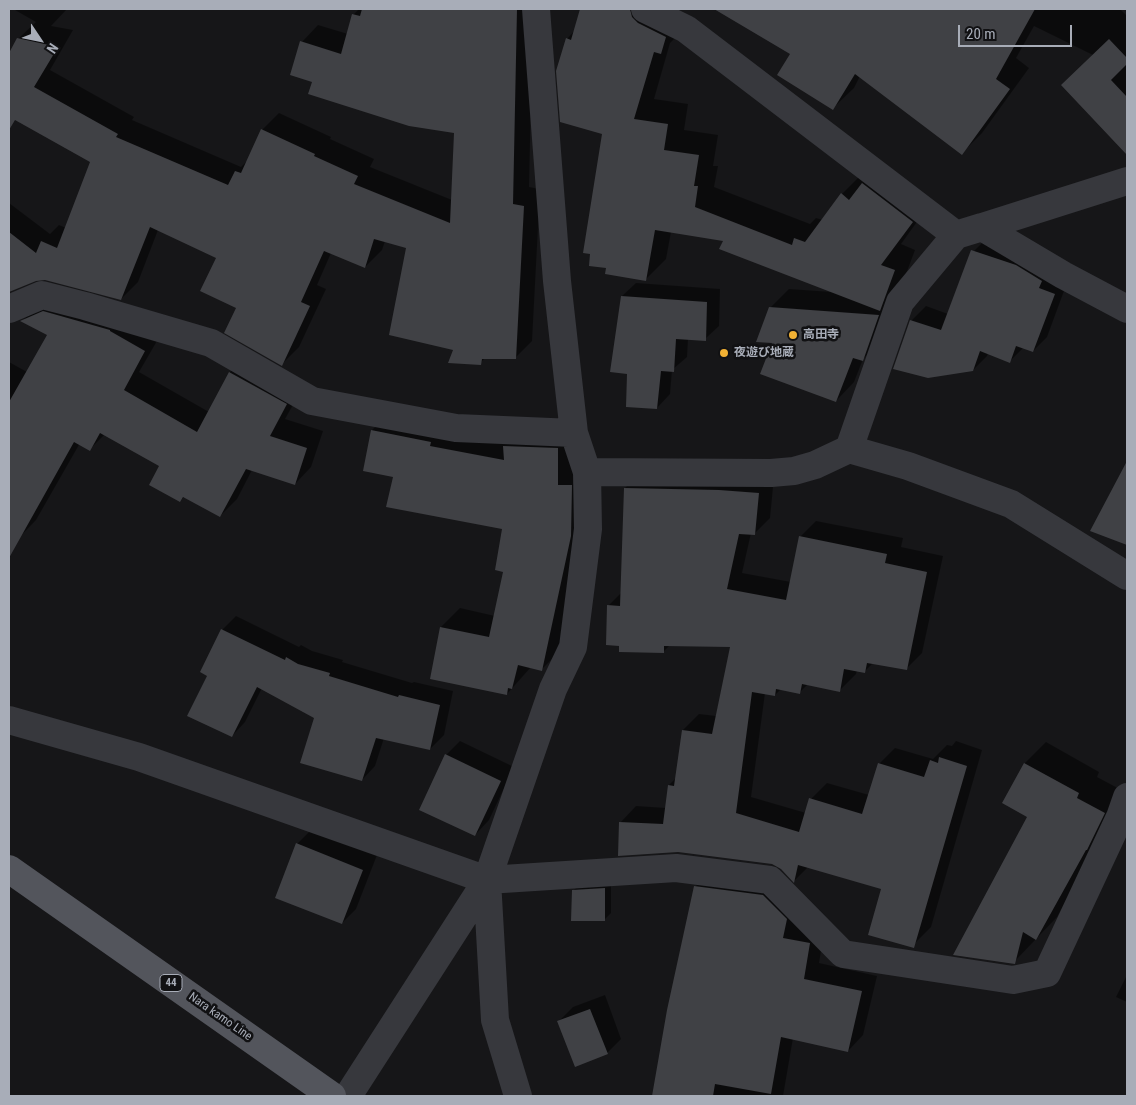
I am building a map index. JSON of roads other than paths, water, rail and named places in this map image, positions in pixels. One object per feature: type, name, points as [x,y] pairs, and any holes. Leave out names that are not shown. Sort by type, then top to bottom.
[{"type":"main road","name":"Nara kamo Line","points":[[9,869],[332,1096]]},
{"type":"street","points":[[348,1096],[487,880],[552,689],[573,647],[588,529],[587,472],[574,433],[557,281],[536,9]]},
{"type":"street","points":[[645,9],[686,29],[969,231],[1063,275],[1127,309]]},
{"type":"street","points":[[849,449],[900,302],[969,231],[1127,181]]},
{"type":"street","points":[[9,309],[42,295],[211,343],[312,401],[456,428],[574,433]]},
{"type":"street","points":[[587,472],[771,473],[794,471],[815,465],[849,449],[908,466],[1011,504],[1127,576]]},
{"type":"street","points":[[9,720],[139,757],[487,880],[676,868],[770,880],[843,954],[1012,980],[1047,973],[1120,817],[1127,797]]},
{"type":"street","points":[[487,880],[495,1020],[518,1096]]},
{"type":"place","name":"高田寺","points":[[793,335]]},
{"type":"place","name":"夜遊び地蔵","points":[[724,353]]}]
